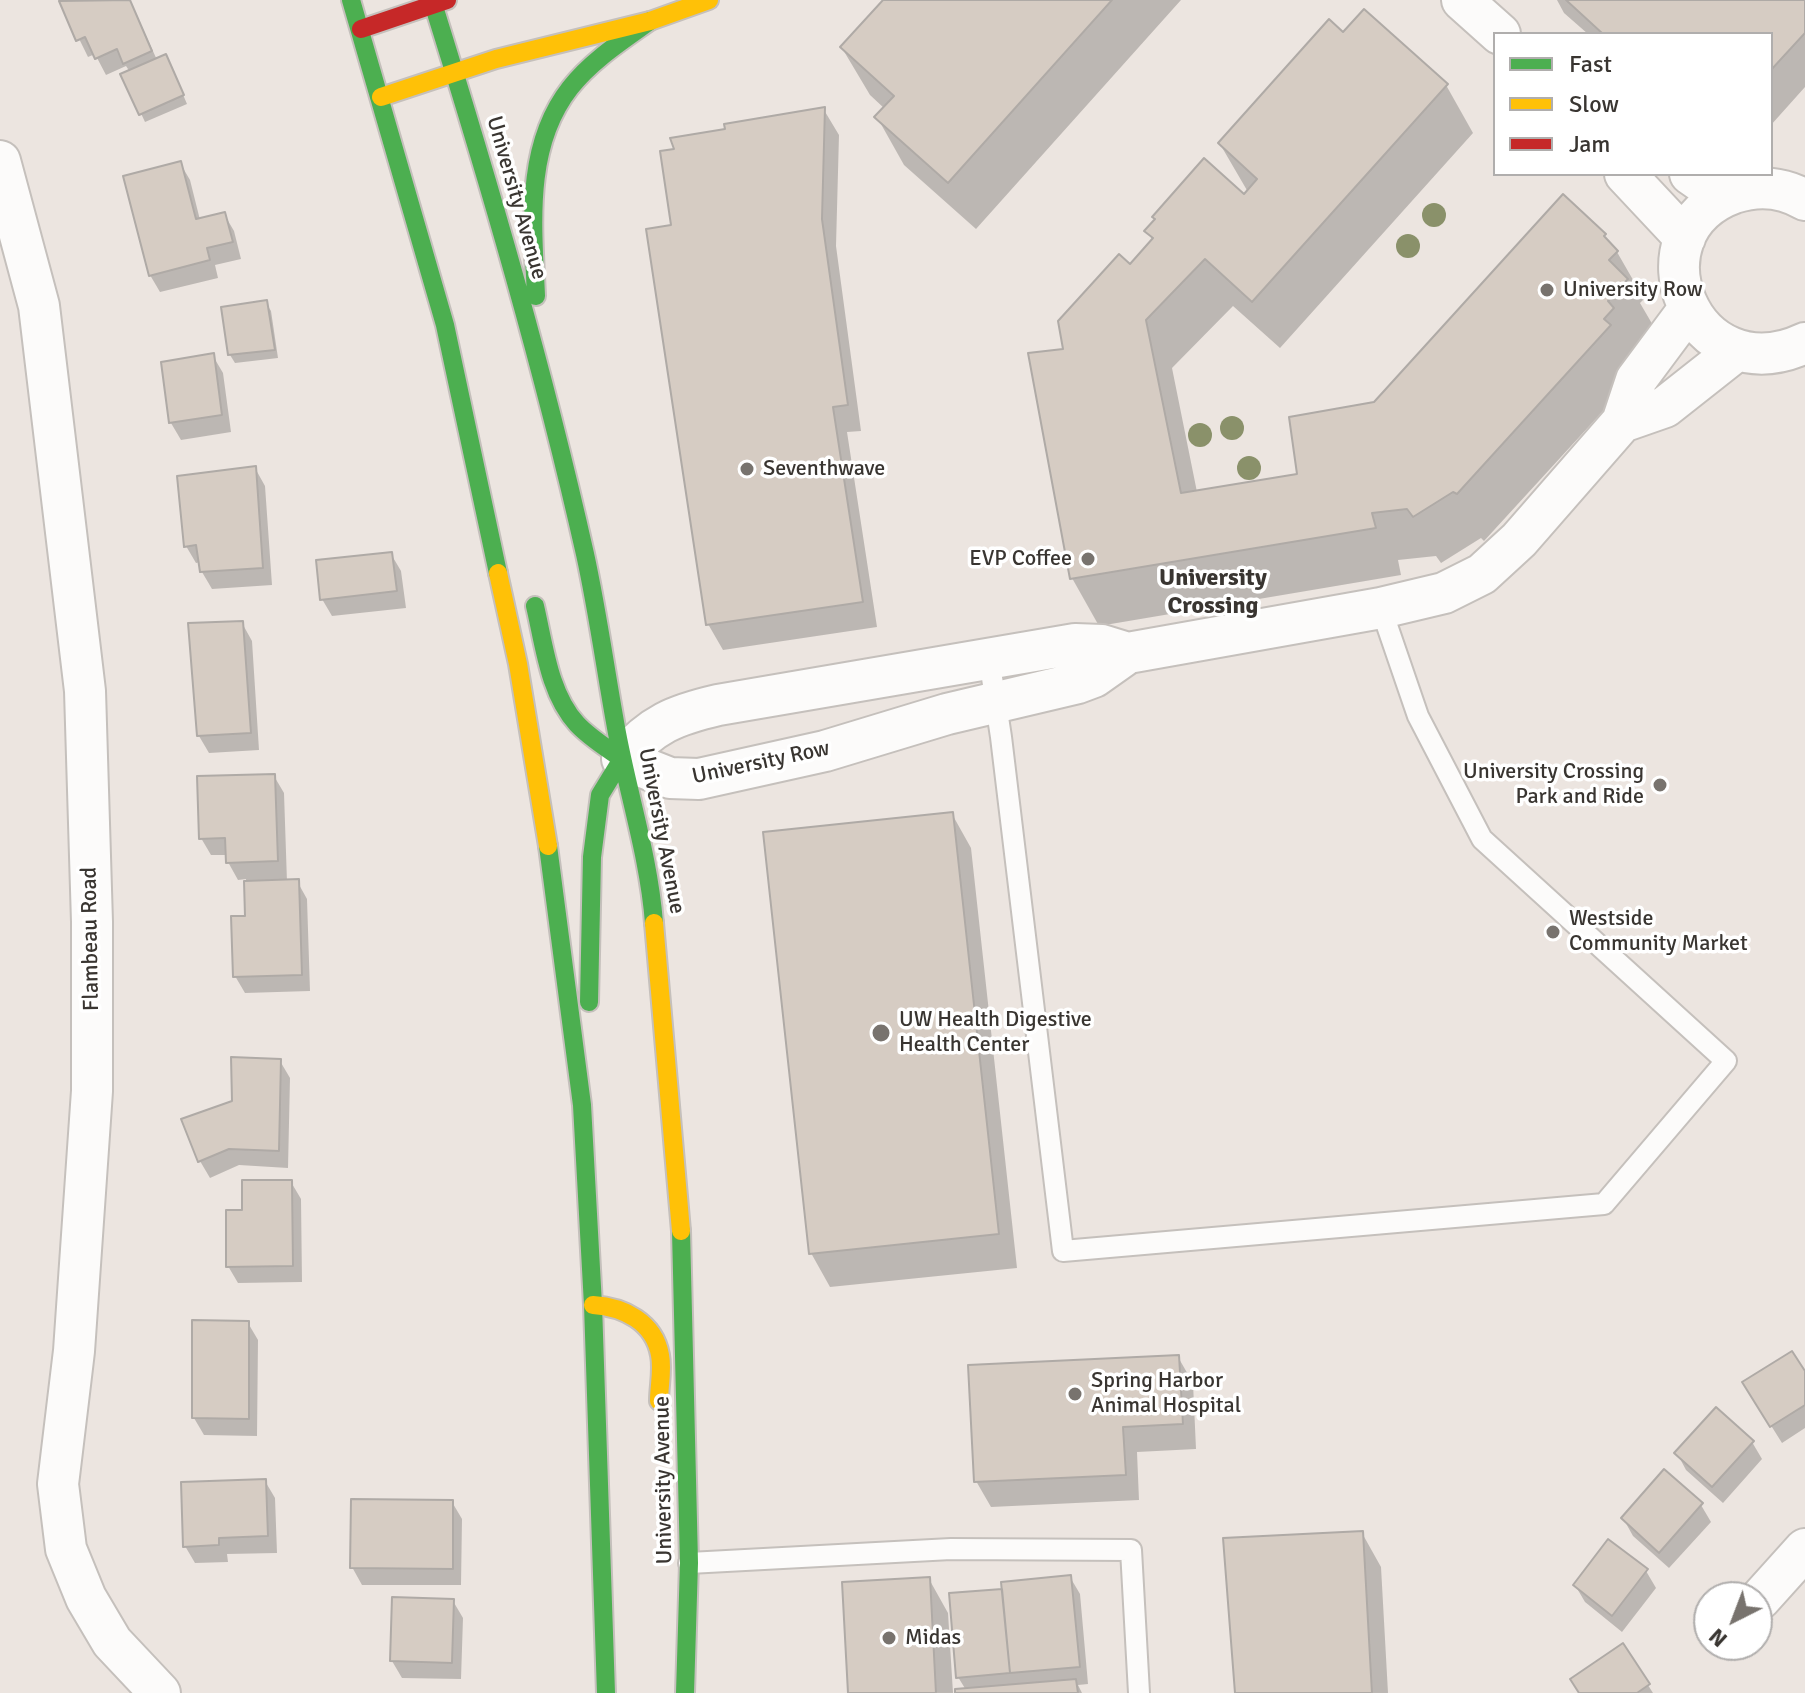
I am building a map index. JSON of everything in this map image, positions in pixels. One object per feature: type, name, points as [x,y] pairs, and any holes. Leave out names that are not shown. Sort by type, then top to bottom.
[{"type":"main road","points":[[351,0],[445,325],[518,664],[546,831],[582,1105],[593,1305],[606,1693]]},
{"type":"main road","points":[[381,97],[496,59],[650,21],[709,0]]},
{"type":"main road","points":[[361,29],[437,1]]},
{"type":"main road","name":"University Avenue","points":[[437,1],[539,366],[585,556],[622,759],[651,884],[683,1255],[689,1563],[685,1693]]},
{"type":"main road","points":[[539,366],[533,202],[537,162],[546,127],[569,89],[650,21]]},
{"type":"main road","points":[[445,325],[469,360]]},
{"type":"main road","points":[[530,582],[547,658],[566,710],[587,733],[622,759],[600,795],[592,857],[591,971],[582,1105]]},
{"type":"main road","points":[[593,1305],[612,1305],[625,1310],[641,1320],[651,1333],[660,1356],[659,1426]]},
{"type":"main road","points":[[668,1495],[673,1522],[689,1563]]},
{"type":"street","points":[[1462,0],[1498,32]]},
{"type":"street","name":"Flambeau Road","points":[[0,161],[39,306],[85,691],[92,922],[92,1091],[74,1351],[58,1484],[66,1549],[86,1598],[112,1642],[160,1693]]},
{"type":"street","points":[[1627,176],[1685,238]]},
{"type":"street","points":[[1693,176],[1723,197]]},
{"type":"street","points":[[1805,200],[1793,193],[1769,188],[1746,189],[1723,197],[1700,214],[1685,238],[1679,262],[1680,287],[1688,310],[1700,327],[1717,341],[1736,351],[1759,355],[1782,353],[1805,343]]},
{"type":"street","name":"University Row","points":[[1128,653],[1084,643],[787,691],[667,720],[654,728],[622,759],[670,778],[699,779],[825,751],[937,717],[1086,680],[1128,653],[1381,608],[1444,593],[1482,574],[1519,540],[1622,422],[1636,380],[1688,310]]},
{"type":"street","name":"University Row","points":[[1622,422],[1665,407],[1736,351]]},
{"type":"street","points":[[1773,1585],[1805,1549]]},
{"type":"lane","points":[[989,658],[1063,1251],[1604,1204],[1726,1061],[1482,839],[1418,716],[1381,608]]},
{"type":"lane","points":[[689,1563],[951,1549],[1131,1550],[1139,1693]]},
{"type":"building","points":[[130,0],[152,51],[123,64],[117,49],[95,59],[85,37],[76,41],[59,1]]},
{"type":"building","points":[[883,0],[1112,0],[948,183],[874,117],[894,96],[840,47]]},
{"type":"building","points":[[1566,0],[1805,0],[1805,33],[1773,68],[1773,32],[1601,32]]},
{"type":"building","name":"University Row","points":[[1364,9],[1448,84],[1252,302],[1205,259],[1146,320],[1181,493],[1297,474],[1289,417],[1374,402],[1563,194],[1606,234],[1604,236],[1618,251],[1609,260],[1628,279],[1608,301],[1614,308],[1604,319],[1611,325],[1457,494],[1453,492],[1413,517],[1407,509],[1372,513],[1376,528],[1070,579],[1028,353],[1063,349],[1058,321],[1119,254],[1130,264],[1153,238],[1144,231],[1155,219],[1152,217],[1204,158],[1244,194],[1257,179],[1218,143],[1329,19],[1343,32]]},
{"type":"building","points":[[166,54],[184,95],[139,115],[120,74]]},
{"type":"building","points":[[825,107],[822,219],[848,405],[833,407],[863,602],[706,625],[646,229],[671,225],[660,151],[674,149],[670,138],[725,129],[724,124]]},
{"type":"building","points":[[181,161],[196,219],[225,212],[233,242],[207,248],[210,260],[149,276],[123,176]]},
{"type":"building","points":[[267,300],[275,350],[228,355],[221,307]]},
{"type":"building","points":[[214,353],[222,415],[169,423],[161,362]]},
{"type":"building","points":[[256,466],[263,568],[200,572],[196,545],[184,547],[177,476]]},
{"type":"building","points":[[392,552],[397,591],[320,600],[316,560]]},
{"type":"building","points":[[243,621],[251,733],[197,736],[188,623]]},
{"type":"building","points":[[275,774],[278,861],[226,863],[225,838],[199,839],[197,776]]},
{"type":"building","name":"UW Health Digestive Health Center","points":[[953,812],[999,1234],[809,1254],[763,832]]},
{"type":"building","points":[[299,879],[302,975],[233,977],[231,916],[245,916],[244,881]]},
{"type":"building","points":[[231,1057],[281,1059],[279,1151],[229,1149],[198,1162],[181,1119],[232,1101]]},
{"type":"building","points":[[242,1180],[292,1180],[293,1266],[226,1267],[226,1210],[242,1210]]},
{"type":"building","points":[[192,1320],[249,1321],[249,1419],[192,1418]]},
{"type":"building","points":[[1792,1351],[1805,1371],[1805,1405],[1770,1427],[1742,1382]]},
{"type":"building","name":"Spring Harbor Animal Hospital","points":[[1179,1355],[1183,1424],[1123,1427],[1126,1475],[974,1482],[968,1365]]},
{"type":"building","points":[[1716,1407],[1754,1441],[1712,1487],[1674,1453]]},
{"type":"building","points":[[1664,1469],[1703,1503],[1659,1553],[1621,1518]]},
{"type":"building","points":[[266,1479],[268,1536],[219,1538],[219,1545],[183,1547],[181,1482]]},
{"type":"building","points":[[351,1499],[453,1500],[453,1569],[350,1568]]},
{"type":"building","points":[[1363,1531],[1372,1693],[1235,1693],[1223,1538]]},
{"type":"building","points":[[1608,1539],[1648,1569],[1612,1616],[1573,1585]]},
{"type":"building","points":[[1071,1575],[1080,1667],[1010,1673],[1001,1582]]},
{"type":"building","name":"Midas","points":[[930,1577],[936,1693],[848,1693],[842,1582]]},
{"type":"building","points":[[1002,1589],[1010,1673],[956,1678],[949,1593]]},
{"type":"building","points":[[392,1597],[454,1599],[452,1663],[390,1661]]},
{"type":"building","points":[[1623,1643],[1650,1684],[1637,1693],[1579,1693],[1570,1679]]},
{"type":"building","points":[[1076,1679],[1078,1693],[955,1693],[955,1689]]},
{"type":"traffic: fast","points":[[351,0],[445,325],[498,573]]},
{"type":"traffic: fast","points":[[432,0],[514,276],[569,484],[590,576],[654,923]]},
{"type":"traffic: fast","points":[[536,296],[535,188],[538,161],[555,111],[587,69],[650,21]]},
{"type":"traffic: fast","points":[[535,606],[549,668],[560,698],[587,734],[622,759]]},
{"type":"traffic: fast","points":[[589,1002],[592,857],[600,795],[622,759]]},
{"type":"traffic: fast","points":[[548,846],[582,1105],[593,1305],[606,1693]]},
{"type":"traffic: fast","points":[[681,1231],[689,1563],[685,1693]]},
{"type":"traffic: slow","points":[[381,97],[496,59],[650,21],[709,0]]},
{"type":"traffic: slow","points":[[498,573],[518,664],[548,846]]},
{"type":"traffic: slow","points":[[654,923],[681,1231]]},
{"type":"traffic: slow","points":[[593,1305],[626,1313],[636,1318],[651,1334],[657,1343],[661,1361],[659,1401]]},
{"type":"traffic: jam","points":[[361,29],[447,0]]},
{"type":"place","name":"University Row","points":[[1547,290]]},
{"type":"place","name":"Seventhwave","points":[[747,469]]},
{"type":"place","name":"EVP Coffee","points":[[1088,559]]},
{"type":"place","name":"University Crossing Park and Ride","points":[[1660,785]]},
{"type":"place","name":"Westside Community Market","points":[[1553,932]]},
{"type":"place","name":"UW Health Digestive Health Center","points":[[881,1033]]},
{"type":"place","name":"Spring Harbor Animal Hospital","points":[[1075,1394]]},
{"type":"place","name":"Midas","points":[[889,1638]]},
{"type":"district","name":"University Crossing","points":[[1213,593]]}]
